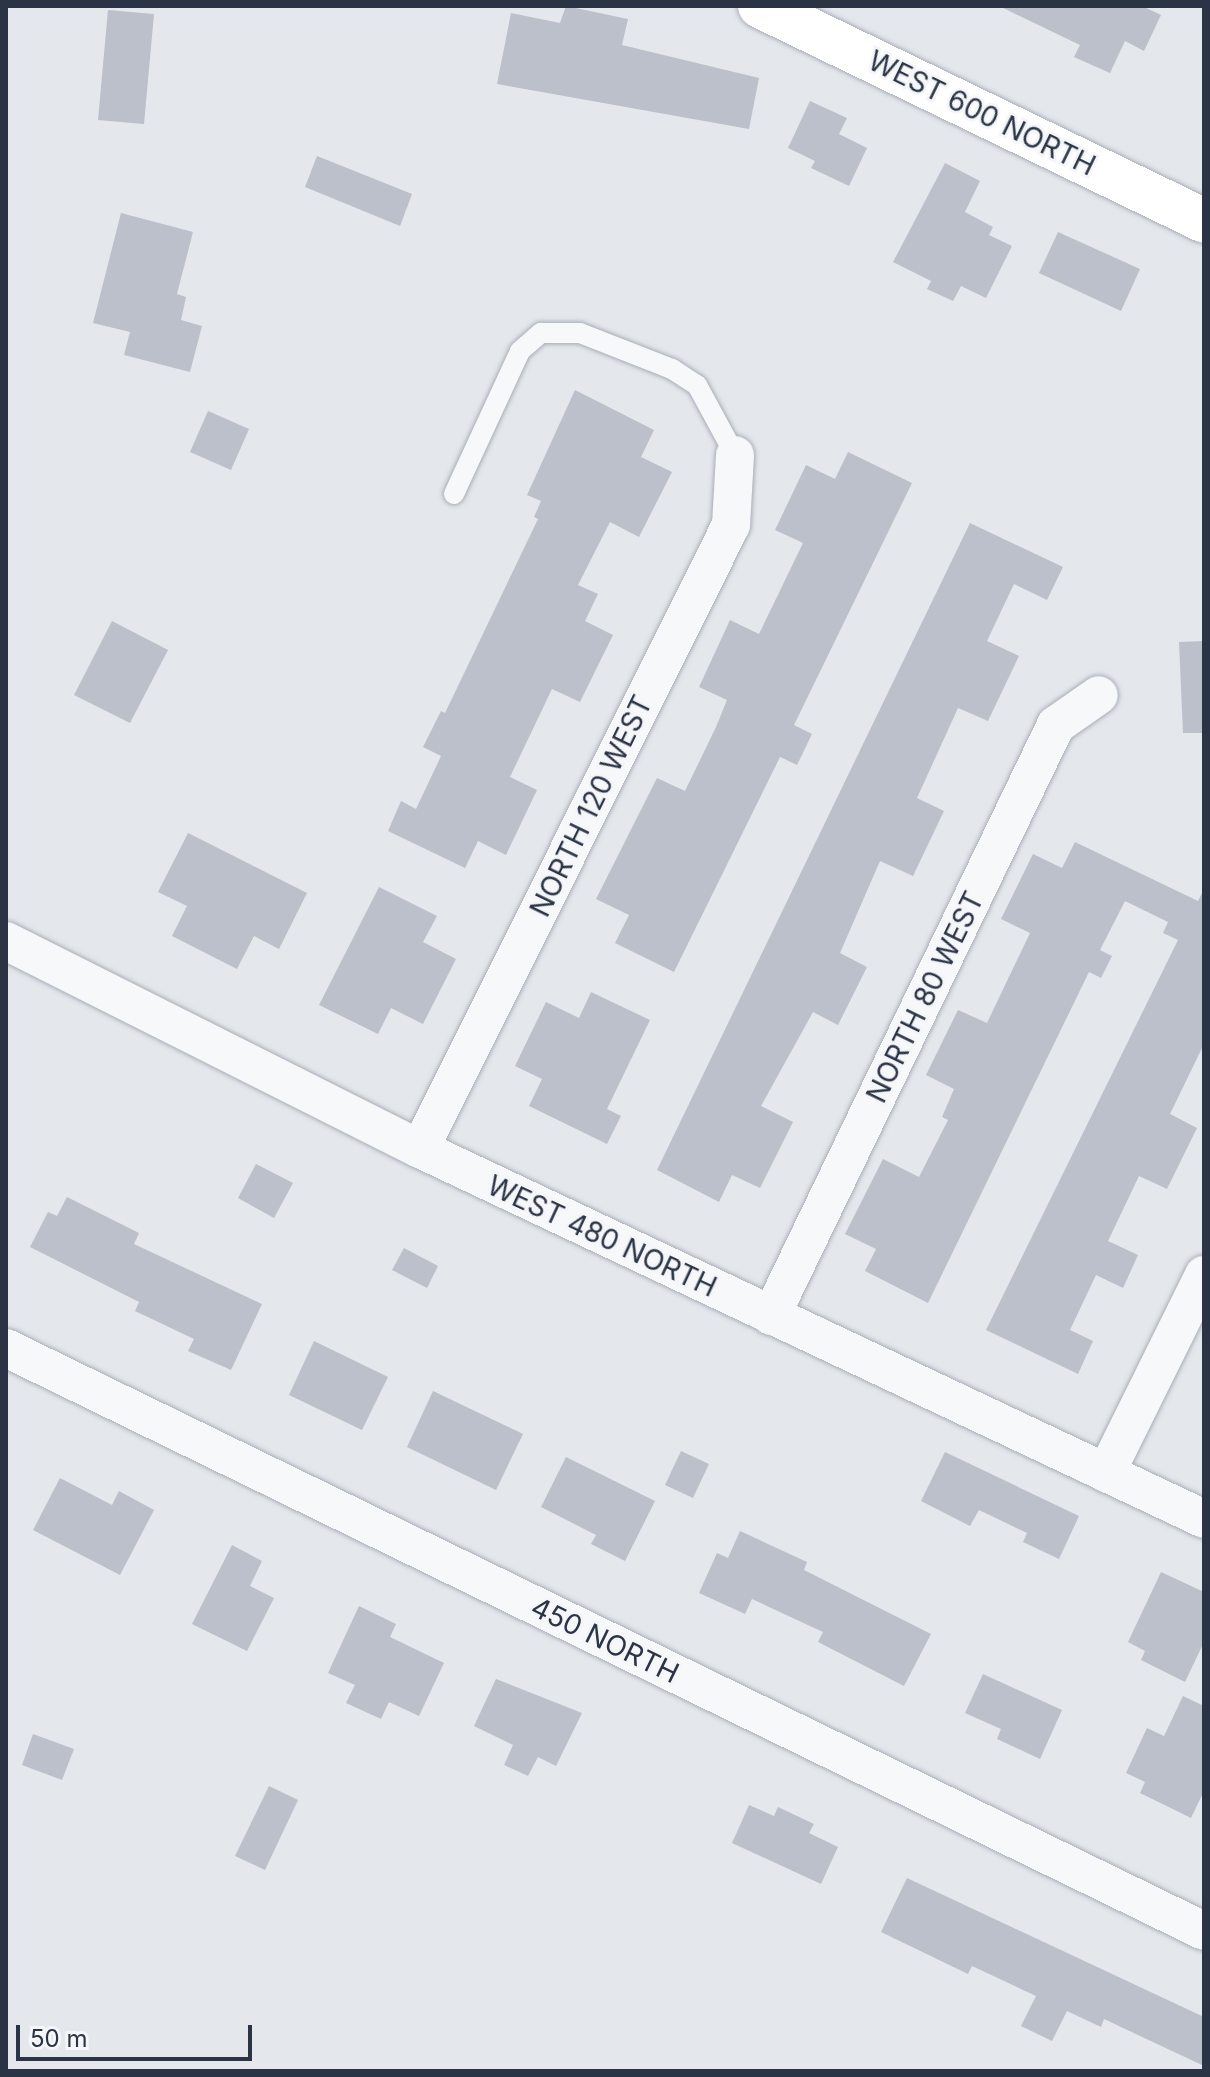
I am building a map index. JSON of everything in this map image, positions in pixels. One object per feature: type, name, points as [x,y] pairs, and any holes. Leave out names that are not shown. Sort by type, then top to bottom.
[{"type":"street","name":"WEST 600 NORTH","points":[[760,6],[1204,221]]},
{"type":"street","name":"NORTH 120 WEST","points":[[420,1149],[731,525],[735,455]]},
{"type":"street","name":"NORTH 80 WEST","points":[[771,1316],[1056,725],[1099,695]]},
{"type":"street","name":"WEST 480 NORTH","points":[[6,941],[420,1149],[1204,1519]]},
{"type":"street","points":[[1106,1473],[1204,1275]]},
{"type":"street","name":"450 NORTH","points":[[6,1348],[1204,1931]]},
{"type":"lane","points":[[454,494],[520,351],[541,333],[580,333],[672,369],[697,385],[735,455]]},
{"type":"building","points":[[566,6],[628,19],[622,45],[759,78],[749,129],[497,84],[511,13],[560,23]]},
{"type":"building","points":[[999,6],[1142,6],[1161,15],[1144,51],[1125,41],[1110,73],[1074,57],[1080,45]]},
{"type":"building","points":[[108,10],[154,14],[144,124],[98,120]]},
{"type":"building","points":[[810,101],[847,118],[839,134],[867,148],[849,186],[811,168],[815,161],[788,148]]},
{"type":"building","points":[[317,156],[412,194],[400,226],[305,187]]},
{"type":"building","points":[[945,163],[980,181],[965,212],[993,227],[989,235],[1012,246],[986,298],[961,286],[953,301],[927,289],[931,281],[893,262]]},
{"type":"building","points":[[121,213],[193,232],[177,294],[186,297],[181,320],[202,326],[190,372],[124,355],[130,332],[93,323]]},
{"type":"building","points":[[1058,232],[1140,269],[1121,311],[1039,273]]},
{"type":"building","points":[[575,390],[654,430],[641,457],[672,472],[639,537],[610,522],[578,585],[598,594],[585,621],[613,635],[580,702],[552,689],[510,777],[537,790],[506,855],[478,841],[465,868],[388,831],[401,801],[416,809],[441,756],[423,747],[441,711],[445,713],[538,519],[534,517],[541,501],[527,495]]},
{"type":"building","points":[[208,411],[249,429],[231,470],[190,452]]},
{"type":"building","points":[[848,452],[912,483],[794,725],[812,734],[797,765],[780,757],[674,972],[615,943],[629,915],[596,899],[657,778],[685,791],[716,727],[727,700],[699,687],[730,620],[759,634],[803,543],[775,530],[806,465],[835,479]]},
{"type":"building","points":[[970,523],[1063,567],[1047,600],[1014,584],[987,641],[1019,656],[988,721],[958,708],[917,798],[944,811],[913,876],[880,861],[840,953],[867,967],[838,1025],[813,1012],[761,1106],[793,1122],[760,1188],[732,1175],[719,1202],[657,1170]]},
{"type":"building","points":[[112,621],[168,650],[130,723],[74,695]]},
{"type":"building","points":[[1204,641],[1204,733],[1183,733],[1179,642]]},
{"type":"building","points":[[188,833],[307,893],[279,949],[254,936],[237,969],[172,936],[187,906],[158,892]]},
{"type":"building","points":[[1075,842],[1198,901],[1204,889],[1204,1044],[1170,1114],[1197,1128],[1167,1189],[1139,1176],[1108,1241],[1138,1255],[1123,1288],[1096,1275],[1070,1330],[1093,1341],[1078,1374],[986,1330],[1178,940],[1163,933],[1168,922],[1125,901],[1100,950],[1112,956],[1101,978],[1089,972],[928,1303],[865,1271],[876,1249],[845,1234],[883,1159],[919,1177],[948,1120],[942,1117],[954,1089],[926,1075],[958,1010],[987,1023],[1030,933],[1001,919],[1033,854],[1062,868]]},
{"type":"building","points":[[379,887],[437,916],[423,942],[456,959],[423,1024],[391,1008],[378,1034],[319,1005]]},
{"type":"building","points":[[591,992],[650,1020],[607,1109],[621,1116],[607,1144],[529,1106],[542,1079],[515,1066],[546,1002],[579,1018]]},
{"type":"building","points":[[256,1164],[293,1183],[274,1218],[238,1198]]},
{"type":"building","points":[[67,1197],[139,1233],[134,1244],[262,1304],[231,1370],[188,1351],[194,1339],[135,1311],[139,1302],[30,1247],[48,1212],[57,1216]]},
{"type":"building","points":[[404,1248],[438,1266],[427,1288],[392,1270]]},
{"type":"building","points":[[314,1341],[388,1377],[362,1430],[289,1395]]},
{"type":"building","points":[[433,1391],[523,1434],[496,1490],[407,1447]]},
{"type":"building","points":[[681,1451],[709,1464],[693,1498],[665,1485]]},
{"type":"building","points":[[945,1452],[1079,1516],[1059,1559],[1023,1542],[1027,1533],[979,1510],[970,1526],[921,1501]]},
{"type":"building","points":[[566,1457],[655,1501],[625,1561],[591,1544],[596,1535],[541,1507]]},
{"type":"building","points":[[60,1478],[112,1505],[119,1491],[154,1510],[120,1575],[33,1530]]},
{"type":"building","points":[[740,1531],[807,1562],[804,1570],[931,1634],[904,1686],[818,1642],[823,1632],[752,1599],[745,1614],[699,1593],[717,1553],[728,1558]]},
{"type":"building","points":[[232,1545],[262,1561],[250,1586],[274,1598],[247,1651],[192,1624]]},
{"type":"building","points":[[1161,1572],[1204,1592],[1204,1642],[1185,1682],[1141,1660],[1145,1651],[1128,1642]]},
{"type":"building","points":[[359,1606],[396,1624],[390,1637],[444,1663],[419,1716],[389,1702],[381,1719],[346,1703],[355,1685],[328,1673]]},
{"type":"building","points":[[983,1674],[1062,1710],[1040,1759],[997,1739],[1001,1729],[965,1713]]},
{"type":"building","points":[[496,1679],[582,1713],[556,1766],[538,1757],[528,1776],[504,1765],[513,1745],[474,1726]]},
{"type":"building","points":[[1183,1696],[1204,1706],[1204,1791],[1191,1818],[1140,1793],[1145,1782],[1126,1773],[1147,1728],[1164,1736]]},
{"type":"building","points":[[33,1734],[74,1749],[62,1780],[22,1765]]},
{"type":"building","points":[[269,1786],[298,1800],[265,1870],[235,1856]]},
{"type":"building","points":[[749,1805],[774,1816],[778,1807],[814,1824],[809,1833],[838,1847],[821,1884],[732,1843]]},
{"type":"building","points":[[907,1878],[1204,2017],[1204,2066],[1104,2019],[1101,2027],[1067,2011],[1052,2041],[1021,2026],[1036,1996],[972,1966],[968,1974],[881,1932]]}]
